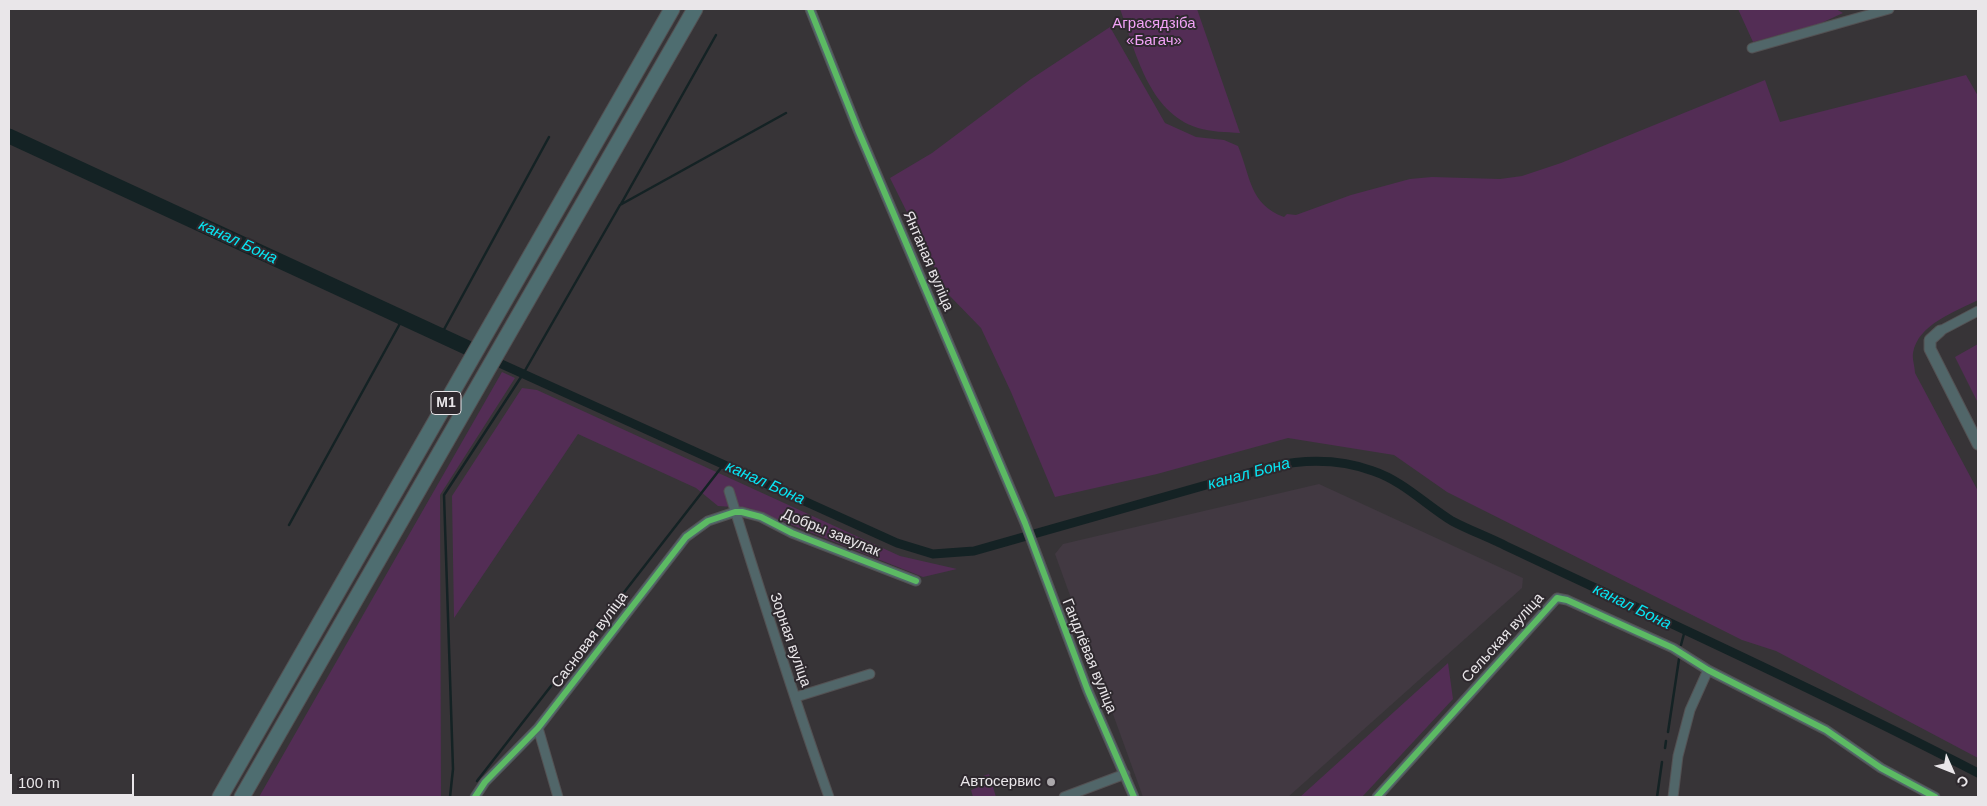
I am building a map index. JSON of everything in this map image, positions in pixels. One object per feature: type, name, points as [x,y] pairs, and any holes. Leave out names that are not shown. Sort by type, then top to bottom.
[{"type":"highway","name":"М1","points":[[220,797],[672,9]]},
{"type":"highway","name":"М1","points":[[242,797],[695,9]]},
{"type":"street","name":"Янтаная вуліца","points":[[810,9],[858,130],[1025,523]]},
{"type":"street","points":[[1752,48],[1889,9]]},
{"type":"street","points":[[1978,311],[1940,331],[1930,340],[1930,349],[1978,444]]},
{"type":"street","name":"Зорная вуліца","points":[[729,491],[757,586],[829,797]]},
{"type":"street","name":"Добры завулак","points":[[735,512],[761,517],[792,533],[916,581]]},
{"type":"street","name":"Сасновая вуліца","points":[[474,797],[485,782],[538,728],[686,537],[708,522],[735,512]]},
{"type":"street","name":"Гандлёвая вуліца","points":[[1025,523],[1088,691],[1134,797]]},
{"type":"street","name":"Сельская вуліца","points":[[1377,797],[1552,601],[1557,598],[1567,600],[1673,648],[1708,670]]},
{"type":"street","points":[[1673,797],[1678,756],[1690,710],[1708,670],[1826,730],[1881,768],[1935,797]]},
{"type":"street","points":[[796,698],[870,674]]},
{"type":"street","points":[[538,728],[558,797]]},
{"type":"street","points":[[1064,797],[1125,774]]},
{"type":"shaded area","points":[[1319,484],[1523,578],[1522,588],[1288,797],[1143,797],[1055,554],[1063,544]]},
{"type":"green space","name":"Аграсядзіба «Багач»","points":[[1120,9],[1197,9],[1240,133],[1198,128],[1181,120],[1167,109],[1146,79]]},
{"type":"green space","points":[[1738,9],[1836,9],[1843,13],[1819,24],[1753,42]]},
{"type":"green space","points":[[1110,27],[1165,123],[1196,137],[1224,140],[1238,146],[1257,197],[1264,205],[1284,217],[1287,214],[1296,215],[1351,195],[1410,179],[1432,177],[1500,179],[1522,176],[1561,163],[1765,80],[1780,122],[1966,75],[1978,96],[1978,300],[1949,314],[1930,327],[1916,343],[1913,355],[1915,373],[1978,491],[1978,758],[1776,651],[1742,640],[1447,492],[1394,455],[1288,438],[1157,474],[1055,497],[1011,392],[981,328],[947,293],[890,178],[932,153],[1031,79]]},
{"type":"green space","points":[[1978,344],[1978,403],[1955,357]]},
{"type":"green space","points":[[502,372],[515,378],[440,495],[441,797],[259,797]]},
{"type":"green space","points":[[522,388],[537,390],[900,556],[957,569],[923,577],[749,508],[718,506],[696,488],[578,434],[454,618],[452,496]]},
{"type":"green space","points":[[1448,663],[1453,699],[1362,797],[1300,797]]},
{"type":"green space","points":[[989,774],[996,797],[973,797],[971,790],[979,787],[977,778]]},
{"type":"waterway","points":[[621,204],[716,35]]},
{"type":"waterway","points":[[450,797],[453,769],[444,495],[523,374],[620,205],[786,113]]},
{"type":"waterway","name":"канал Бона","points":[[9,136],[468,348]]},
{"type":"waterway","points":[[441,335],[549,137]]},
{"type":"waterway","points":[[289,525],[403,318]]},
{"type":"waterway","name":"канал Бона","points":[[497,362],[897,543],[933,554],[974,551],[1273,466],[1323,461],[1361,467],[1384,475],[1458,524],[1802,686],[1978,773]]},
{"type":"waterway","points":[[477,781],[724,464]]},
{"type":"waterway","points":[[1681,645],[1685,630]]},
{"type":"waterway","points":[[1668,732],[1679,659]]},
{"type":"waterway","points":[[1665,748],[1666,741]]},
{"type":"waterway","points":[[1657,797],[1662,762]]},
{"type":"cycle path","points":[[810,9],[858,130],[1025,523],[1088,691],[1134,797]]},
{"type":"cycle path","points":[[475,797],[485,782],[538,728],[686,537],[708,521],[735,512],[761,517],[792,533],[916,581]]},
{"type":"cycle path","points":[[1377,797],[1557,598],[1567,600],[1673,648],[1708,670],[1826,730],[1881,768],[1935,797]]},
{"type":"place","name":"Автосервис","points":[[1051,782]]}]
